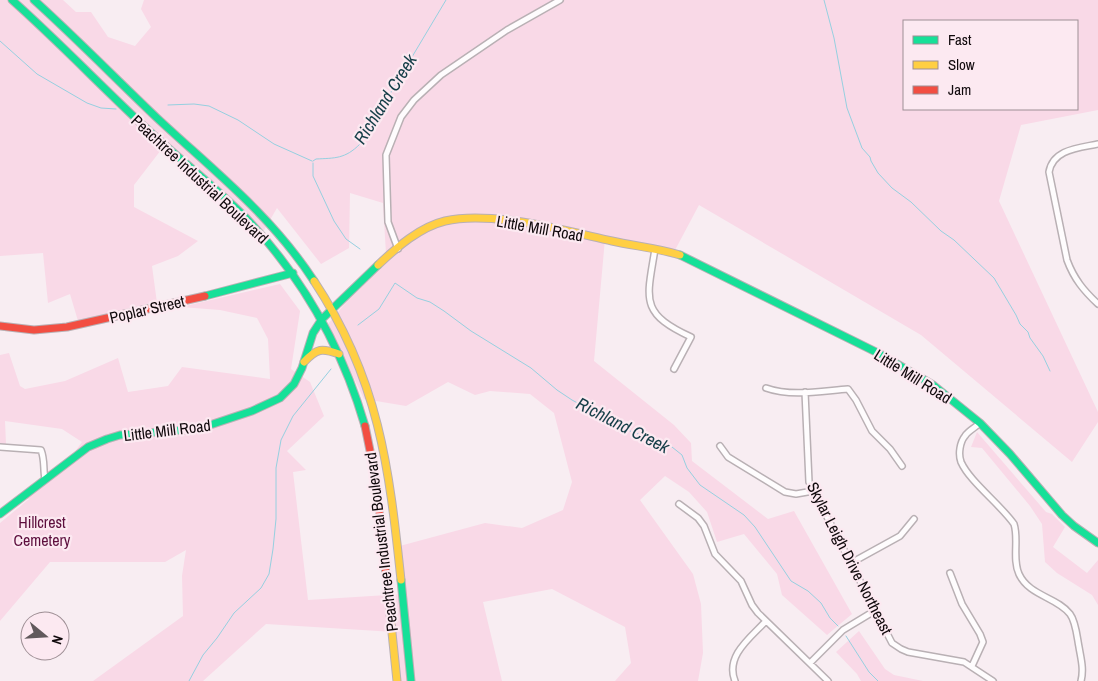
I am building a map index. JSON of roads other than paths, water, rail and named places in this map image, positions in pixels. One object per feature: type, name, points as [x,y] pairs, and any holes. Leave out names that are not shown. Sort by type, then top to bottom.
[{"type":"main road","name":"Peachtree Industrial Boulevard","points":[[12,0],[55,38],[126,108],[242,215],[293,273],[322,319],[350,382],[366,432],[382,529],[397,681]]},
{"type":"main road","name":"Peachtree Industrial Boulevard","points":[[34,0],[65,27],[136,98],[253,205],[300,262],[341,324],[364,377],[380,428],[389,471],[411,681]]},
{"type":"main road","points":[[126,108],[136,98]]},
{"type":"main road","name":"Little Mill Road","points":[[0,514],[88,448],[107,439],[120,435],[198,429],[215,425],[280,398],[294,384],[304,362],[313,333],[322,319],[398,249],[418,234],[447,220],[491,219],[529,224],[670,251],[686,257],[880,354],[933,385],[980,423],[1010,454],[1062,515],[1098,544]]},
{"type":"main road","name":"Poplar Street","points":[[0,326],[39,331],[58,330],[157,308],[293,273]]},
{"type":"main road","points":[[304,362],[313,351],[324,349],[339,354]]},
{"type":"main road","points":[[388,596],[402,595]]},
{"type":"street","points":[[398,249],[388,222],[386,155],[401,117],[414,100],[441,75],[507,30],[560,0]]},
{"type":"street","points":[[1098,144],[1059,154],[1050,165],[1049,172],[1067,260],[1072,273],[1084,290],[1098,304]]},
{"type":"street","points":[[655,249],[648,291],[651,306],[654,313],[666,324],[691,337],[674,369]]},
{"type":"street","points":[[766,388],[777,392],[848,390],[856,400],[872,431],[890,449],[902,466]]},
{"type":"street","name":"Skylar Leigh Drive Northeast","points":[[805,392],[809,482],[892,643],[901,649],[964,662],[993,681]]},
{"type":"street","points":[[980,423],[965,434],[960,454],[961,462],[1014,524],[1019,573],[1029,587],[1070,614],[1074,622],[1083,672],[1082,681]]},
{"type":"street","points":[[720,446],[728,457],[785,492],[796,494],[813,491]]},
{"type":"street","points":[[0,447],[41,450],[44,459],[45,479]]},
{"type":"street","points":[[678,504],[698,518],[704,526],[715,554],[741,582],[752,605],[828,681]]},
{"type":"street","points":[[851,563],[900,536],[914,520]]},
{"type":"street","points":[[950,573],[962,604],[983,642],[972,666]]},
{"type":"street","points":[[810,663],[843,630],[876,610]]},
{"type":"street","points":[[734,681],[732,674],[736,653],[766,621]]},
{"type":"waterway","name":"Richland Creek","points":[[313,161],[344,155],[360,144],[446,0]]},
{"type":"waterway","points":[[824,0],[834,38],[847,108],[862,148],[870,157],[878,173],[892,188],[911,202],[994,278],[1020,324],[1028,332],[1043,356],[1050,371]]},
{"type":"waterway","points":[[0,41],[37,74],[87,103],[101,108],[116,109]]},
{"type":"waterway","points":[[168,105],[194,104],[209,106],[238,120],[274,144],[312,161]]},
{"type":"waterway","name":"Richland Creek","points":[[313,163],[313,176],[334,221],[346,239],[360,249]]},
{"type":"waterway","name":"Richland Creek","points":[[358,325],[379,309],[395,283],[417,298],[430,302],[471,331],[531,368],[572,400],[625,429],[672,447],[682,455],[687,468],[700,485],[744,515],[755,527],[791,581],[808,591],[821,603],[830,618],[838,626]]},
{"type":"waterway","points":[[189,681],[203,655],[234,613],[261,588],[269,574],[276,519],[276,468],[281,440],[293,416],[331,369]]},
{"type":"waterway","name":"Richland Creek","points":[[846,636],[869,672],[878,681]]},
{"type":"park label","name":"Hillcrest Cemetery","points":[[42,531]]}]
